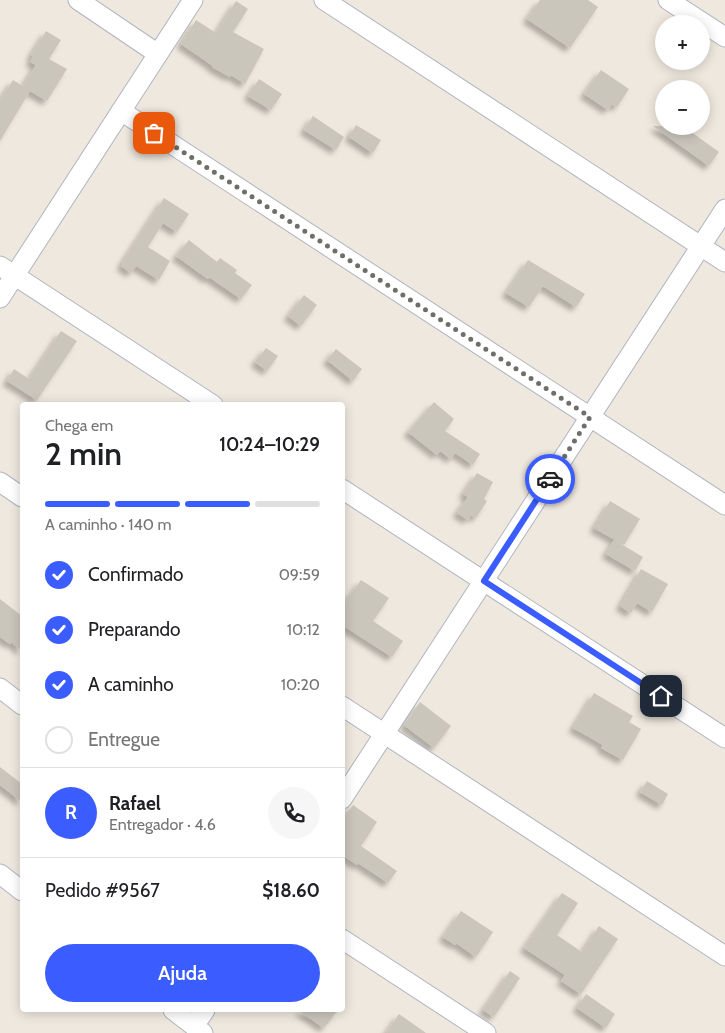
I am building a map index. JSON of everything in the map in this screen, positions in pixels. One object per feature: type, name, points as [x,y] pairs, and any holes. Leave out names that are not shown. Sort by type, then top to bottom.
[{"type":"street","points":[[78,0],[158,54]]},
{"type":"street","points":[[0,298],[7,271],[121,111],[193,0]]},
{"type":"street","points":[[324,0],[725,262]]},
{"type":"street","points":[[668,0],[725,37]]},
{"type":"street","points":[[121,111],[725,505]]},
{"type":"street","points":[[345,794],[725,209]]},
{"type":"street","points":[[7,271],[209,402]]},
{"type":"street","points":[[0,482],[20,496]]},
{"type":"street","points":[[345,491],[725,738]]},
{"type":"street","points":[[0,688],[20,703]]},
{"type":"street","points":[[345,708],[725,956]]},
{"type":"street","points":[[0,874],[20,889]]},
{"type":"street","points":[[345,941],[486,1033]]},
{"type":"street","points":[[176,1012],[198,1030],[204,1012]]},
{"type":"building","points":[[540,0],[588,0],[598,7],[570,48],[527,19]]},
{"type":"building","points":[[236,1],[248,9],[233,32],[264,49],[245,84],[231,75],[230,77],[212,67],[181,44],[196,20],[216,33]]},
{"type":"building","points":[[46,31],[61,40],[49,59],[67,69],[47,101],[30,91],[0,141],[0,100],[13,80],[26,88],[23,86],[36,65],[30,62],[33,56],[31,55]]},
{"type":"building","points":[[601,70],[629,89],[617,107],[612,104],[608,110],[584,94]]},
{"type":"building","points":[[259,79],[282,94],[271,110],[248,96]]},
{"type":"building","points":[[313,116],[344,137],[336,150],[304,130]]},
{"type":"building","points":[[356,125],[381,140],[373,153],[349,137]]},
{"type":"building","points":[[666,135],[695,135],[719,152],[709,166]]},
{"type":"building","points":[[164,198],[189,214],[177,232],[163,223],[148,247],[170,261],[159,280],[136,266],[131,273],[121,266]]},
{"type":"building","points":[[189,240],[217,262],[220,258],[237,270],[235,273],[252,285],[241,299],[209,277],[208,279],[176,256]]},
{"type":"building","points":[[528,260],[585,294],[576,307],[543,286],[529,307],[506,293]]},
{"type":"building","points":[[304,295],[317,305],[301,326],[288,316]]},
{"type":"building","points":[[61,331],[77,341],[37,400],[7,381],[14,369],[29,379]]},
{"type":"building","points":[[266,348],[278,356],[267,371],[255,362]]},
{"type":"building","points":[[336,349],[362,369],[353,381],[327,360]]},
{"type":"building","points":[[434,402],[454,419],[445,431],[480,454],[473,465],[455,453],[451,459],[440,451],[437,455],[408,432]]},
{"type":"building","points":[[477,473],[493,482],[484,499],[487,501],[476,518],[471,515],[468,520],[457,513],[468,497],[463,494]]},
{"type":"building","points":[[610,501],[640,519],[624,545],[594,528]]},
{"type":"building","points":[[614,540],[643,557],[635,571],[606,554]]},
{"type":"building","points":[[641,569],[668,584],[652,612],[637,603],[631,613],[620,606]]},
{"type":"building","points":[[361,580],[389,598],[373,621],[403,641],[392,657],[345,627],[345,603]]},
{"type":"building","points":[[0,599],[20,614],[20,649],[11,642],[10,644],[0,637]]},
{"type":"building","points":[[594,693],[633,716],[629,722],[641,729],[623,760],[601,748],[603,745],[573,728]]},
{"type":"building","points":[[420,702],[451,726],[434,748],[404,725]]},
{"type":"building","points":[[0,767],[20,782],[20,800],[0,785]]},
{"type":"building","points":[[647,781],[668,794],[662,805],[640,792]]},
{"type":"building","points":[[353,805],[377,822],[361,846],[397,871],[388,883],[358,863],[357,865],[345,857],[345,816]]},
{"type":"building","points":[[562,893],[578,903],[557,935],[582,952],[599,926],[618,939],[581,994],[561,981],[565,975],[524,948]]},
{"type":"building","points":[[461,911],[493,932],[476,957],[456,943],[455,945],[443,937]]},
{"type":"building","points":[[510,971],[520,978],[494,1017],[483,1010]]},
{"type":"building","points":[[586,994],[615,1014],[606,1028],[577,1008]]},
{"type":"building","points":[[301,1012],[336,1012],[324,1028]]},
{"type":"building","points":[[399,1014],[426,1033],[386,1033]]},
{"type":"way so far","points":[[154,133],[590,417],[550,479]]},
{"type":"route","points":[[550,479],[484,581],[661,696]]}]
